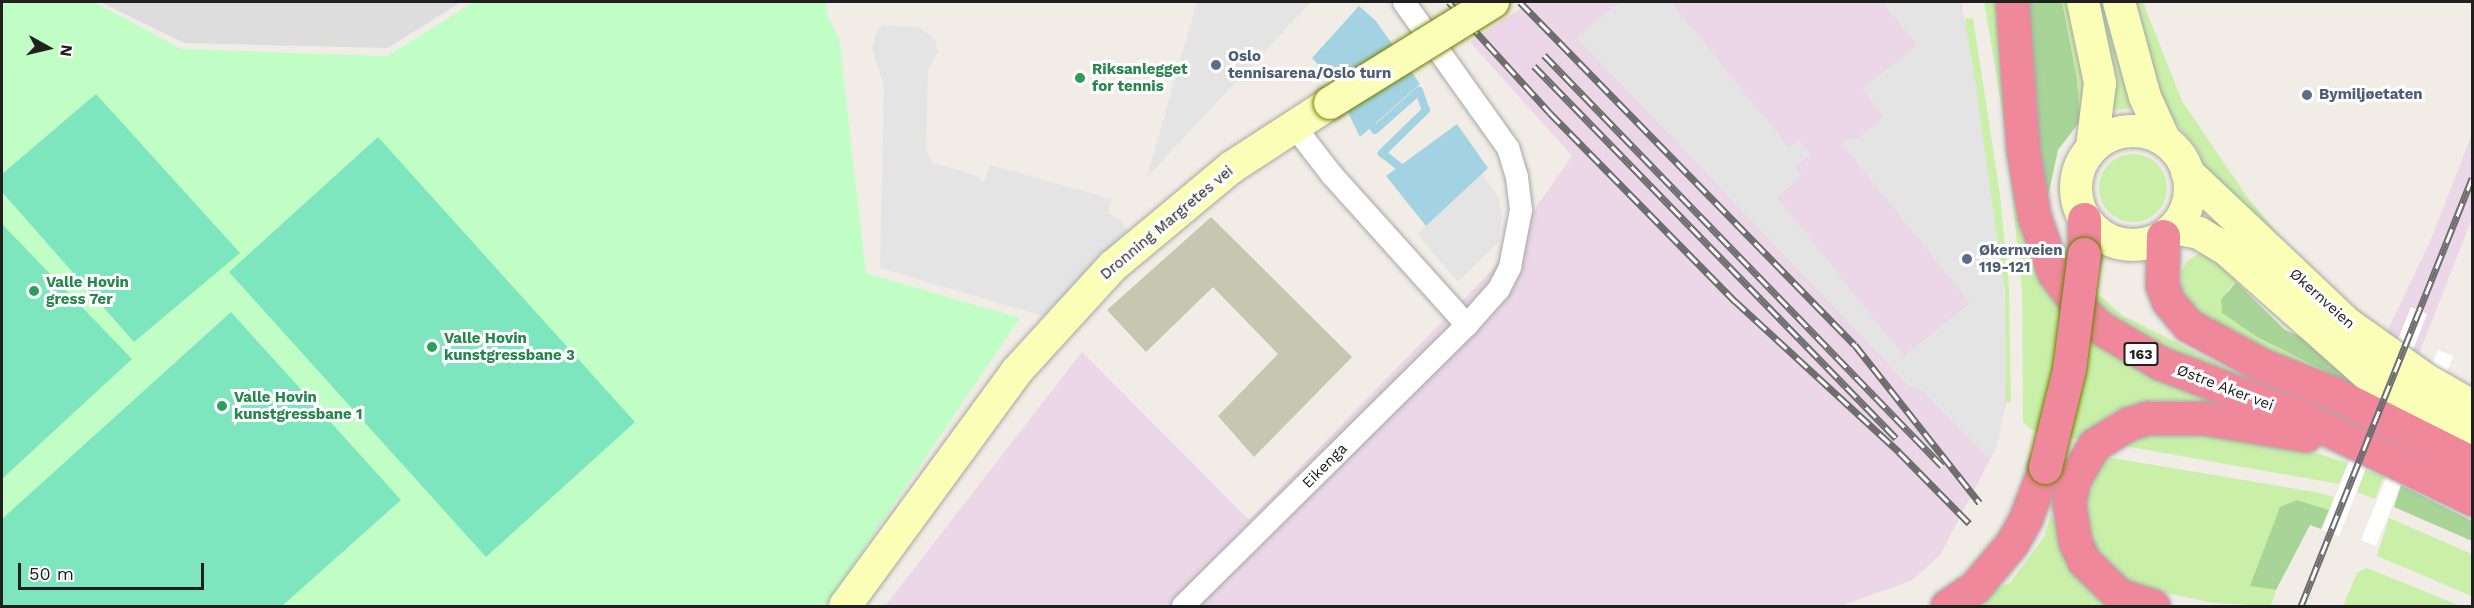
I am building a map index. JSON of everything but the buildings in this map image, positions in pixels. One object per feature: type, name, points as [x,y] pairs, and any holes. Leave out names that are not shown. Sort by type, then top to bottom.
[{"type":"highway","name":"Østre Aker vei","points":[[2012,2],[2024,151],[2034,216],[2054,273],[2080,309],[2099,327],[2160,363],[2304,418],[2472,500]]},
{"type":"highway","points":[[2084,219],[2084,254],[2069,369],[2059,474],[2071,525],[2084,561],[2119,595],[2153,606]]},
{"type":"highway","points":[[2168,232],[2162,285],[2168,302],[2188,325],[2262,365],[2333,393],[2472,463]]},
{"type":"highway","points":[[1947,606],[1975,587],[2012,543],[2025,520],[2059,474],[2094,445],[2147,418],[2246,424],[2369,449]]},
{"type":"main road","name":"Dronning Margretes vei","points":[[845,606],[1010,380],[1113,266],[1232,167],[1493,2]]},
{"type":"main road","points":[[2083,2],[2100,83],[2092,147]]},
{"type":"main road","points":[[2119,2],[2145,98],[2165,141],[2187,172],[2186,207],[2168,232],[2129,245],[2111,242],[2084,219],[2077,201],[2076,182],[2081,163],[2092,147],[2105,138],[2127,131],[2151,134],[2165,141]]},
{"type":"main road","name":"Økernveien","points":[[2187,172],[2348,324],[2425,379],[2472,406]]},
{"type":"main road","name":"Økernveien","points":[[2168,232],[2199,234],[2228,250],[2368,375],[2472,437]]},
{"type":"street","name":"Eikenga","points":[[1183,606],[1467,325],[1499,289],[1516,249],[1521,210],[1517,177],[1501,136],[1404,2]]},
{"type":"street","points":[[1294,126],[1332,176],[1467,325]]},
{"type":"shaded area","points":[[100,2],[461,2],[388,48],[184,43]]},
{"type":"shaded area","name":"Oslo tennisarena/Oslo turn","points":[[1197,2],[1311,2],[1147,177]]},
{"type":"shaded area","points":[[1531,2],[1961,2],[1974,72],[2004,290],[2006,402],[1995,450],[1940,555],[1913,580],[1841,606],[885,606],[1082,352],[1249,520],[1492,270],[1572,156],[1470,42]]},
{"type":"shaded area","name":"Økernveien 119-121","points":[[1620,2],[1671,2],[1789,147],[1799,140],[1811,154],[1795,167],[1802,176],[1777,197],[1904,356],[1970,303],[1842,144],[1850,138],[1857,139],[1884,117],[1862,89],[1917,45],[1882,2],[1959,2],[1974,72],[2004,290],[2005,398],[1999,438],[1989,459],[1924,392],[1909,386],[1576,37]]},
{"type":"shaded area","points":[[883,26],[919,27],[935,39],[938,51],[928,70],[926,149],[932,163],[973,174],[984,182],[990,165],[1112,199],[1108,213],[1121,221],[1127,231],[1043,316],[880,268],[884,86],[872,48],[878,29]]},
{"type":"shaded area","points":[[2472,134],[2472,219],[2418,356],[2387,332],[2432,237]]},
{"type":"shaded area","points":[[1482,173],[1499,198],[1502,216],[1499,242],[1458,282],[1417,234]]},
{"type":"shaded area","points":[[1211,217],[1352,357],[1254,457],[1218,416],[1278,354],[1213,287],[1146,352],[1107,310]]},
{"type":"green space","points":[[2,2],[94,2],[182,49],[387,56],[474,2],[826,2],[827,15],[839,38],[866,273],[1020,318],[825,606],[2,606]]},
{"type":"green space","points":[[1984,2],[2003,2],[2066,312],[2043,432],[2032,430],[2023,422],[2022,290],[2004,120]]},
{"type":"green space","points":[[2027,2],[2062,2],[2077,79],[2080,121],[2058,150],[2048,196],[2035,136],[2038,120]]},
{"type":"green space","points":[[2062,2],[2066,2],[2076,19],[2087,96],[2080,121],[2077,79]]},
{"type":"green space","points":[[2092,2],[2105,2],[2134,108],[2107,111]]},
{"type":"green space","points":[[2133,2],[2143,2],[2182,101],[2248,198],[2289,247],[2342,298],[2397,341],[2395,348],[2206,173],[2198,150],[2174,121],[2154,79]]},
{"type":"green space","points":[[1973,18],[2000,195],[2009,288],[2011,403],[2006,402],[2005,292],[1965,19]]},
{"type":"green space","points":[[96,94],[240,253],[134,342],[2,192],[2,174]]},
{"type":"green space","name":"Valle Hovin kunstgressbane 3","points":[[378,137],[635,422],[486,557],[229,272]]},
{"type":"green space","points":[[2140,154],[2152,160],[2161,169],[2167,181],[2165,201],[2157,212],[2140,222],[2126,222],[2109,212],[2101,201],[2099,181],[2109,164],[2120,156]]},
{"type":"green space","name":"Valle Hovin gress 7er","points":[[2,224],[132,359],[2,479]]},
{"type":"green space","points":[[2198,254],[2218,255],[2224,260],[2236,282],[2227,290],[2257,337],[2374,395],[2371,402],[2199,314],[2186,301],[2179,279],[2186,262]]},
{"type":"green space","points":[[2236,282],[2285,330],[2310,341],[2374,395],[2257,337],[2222,313],[2221,300]]},
{"type":"green space","points":[[2095,291],[2122,315],[2254,382],[2168,355],[2093,309]]},
{"type":"green space","name":"Valle Hovin kunstgressbane 1","points":[[231,312],[401,500],[282,606],[2,606],[2,519]]},
{"type":"green space","points":[[2090,336],[2250,413],[2180,401],[2148,401],[2115,411],[2080,439],[2068,438]]},
{"type":"green space","points":[[2169,429],[2290,445],[2348,463],[2339,484],[2119,445],[2130,438]]},
{"type":"green space","points":[[2106,457],[2334,497],[2329,510],[2297,500],[2250,586],[2276,590],[2271,606],[2213,603],[2138,587],[2111,573],[2094,551],[2084,503],[2093,474]]},
{"type":"green space","points":[[2365,470],[2384,477],[2375,499],[2357,492]]},
{"type":"green space","points":[[2401,485],[2472,521],[2472,541],[2394,507]]},
{"type":"green space","points":[[2297,500],[2329,510],[2321,529],[2310,525],[2276,590],[2250,586],[2280,507]]},
{"type":"green space","points":[[2051,514],[2058,529],[2120,606],[1966,606],[1988,591],[2010,583],[2044,537]]},
{"type":"green space","points":[[2389,518],[2472,554],[2472,596],[2377,556]]},
{"type":"green space","points":[[2366,568],[2461,606],[2343,606],[2357,573]]},
{"type":"water","points":[[1359,6],[1376,21],[1420,84],[1360,137],[1333,82],[1312,58]]},
{"type":"water","points":[[1457,124],[1488,168],[1426,226],[1386,176]]},
{"type":"pier","points":[[2411,307],[2427,314],[2339,536],[2322,530]]},
{"type":"pier","points":[[2438,350],[2453,356],[2376,546],[2361,540]]},
{"type":"waterway","points":[[1367,118],[1375,130],[1419,91],[1426,110],[1382,153],[1406,172]]},
{"type":"railway","points":[[1449,2],[1550,113],[1735,301],[1899,452],[1969,523]]},
{"type":"railway","points":[[1520,2],[1855,345],[1980,503]]},
{"type":"railway","points":[[1544,55],[1942,466]]},
{"type":"railway","points":[[1534,66],[1896,438]]},
{"type":"railway","points":[[2301,606],[2472,178]]},
{"type":"place","name":"Oslo tennisarena/Oslo turn","points":[[1216,65]]},
{"type":"place","name":"Riksanlegget for tennis","points":[[1080,78]]},
{"type":"place","name":"Bymiljøetaten","points":[[2307,95]]},
{"type":"place","name":"Økernveien 119-121","points":[[1967,259]]},
{"type":"place","name":"Valle Hovin gress 7er","points":[[34,291]]},
{"type":"place","name":"Valle Hovin kunstgressbane 3","points":[[432,347]]},
{"type":"place","name":"Valle Hovin kunstgressbane 1","points":[[222,406]]}]
